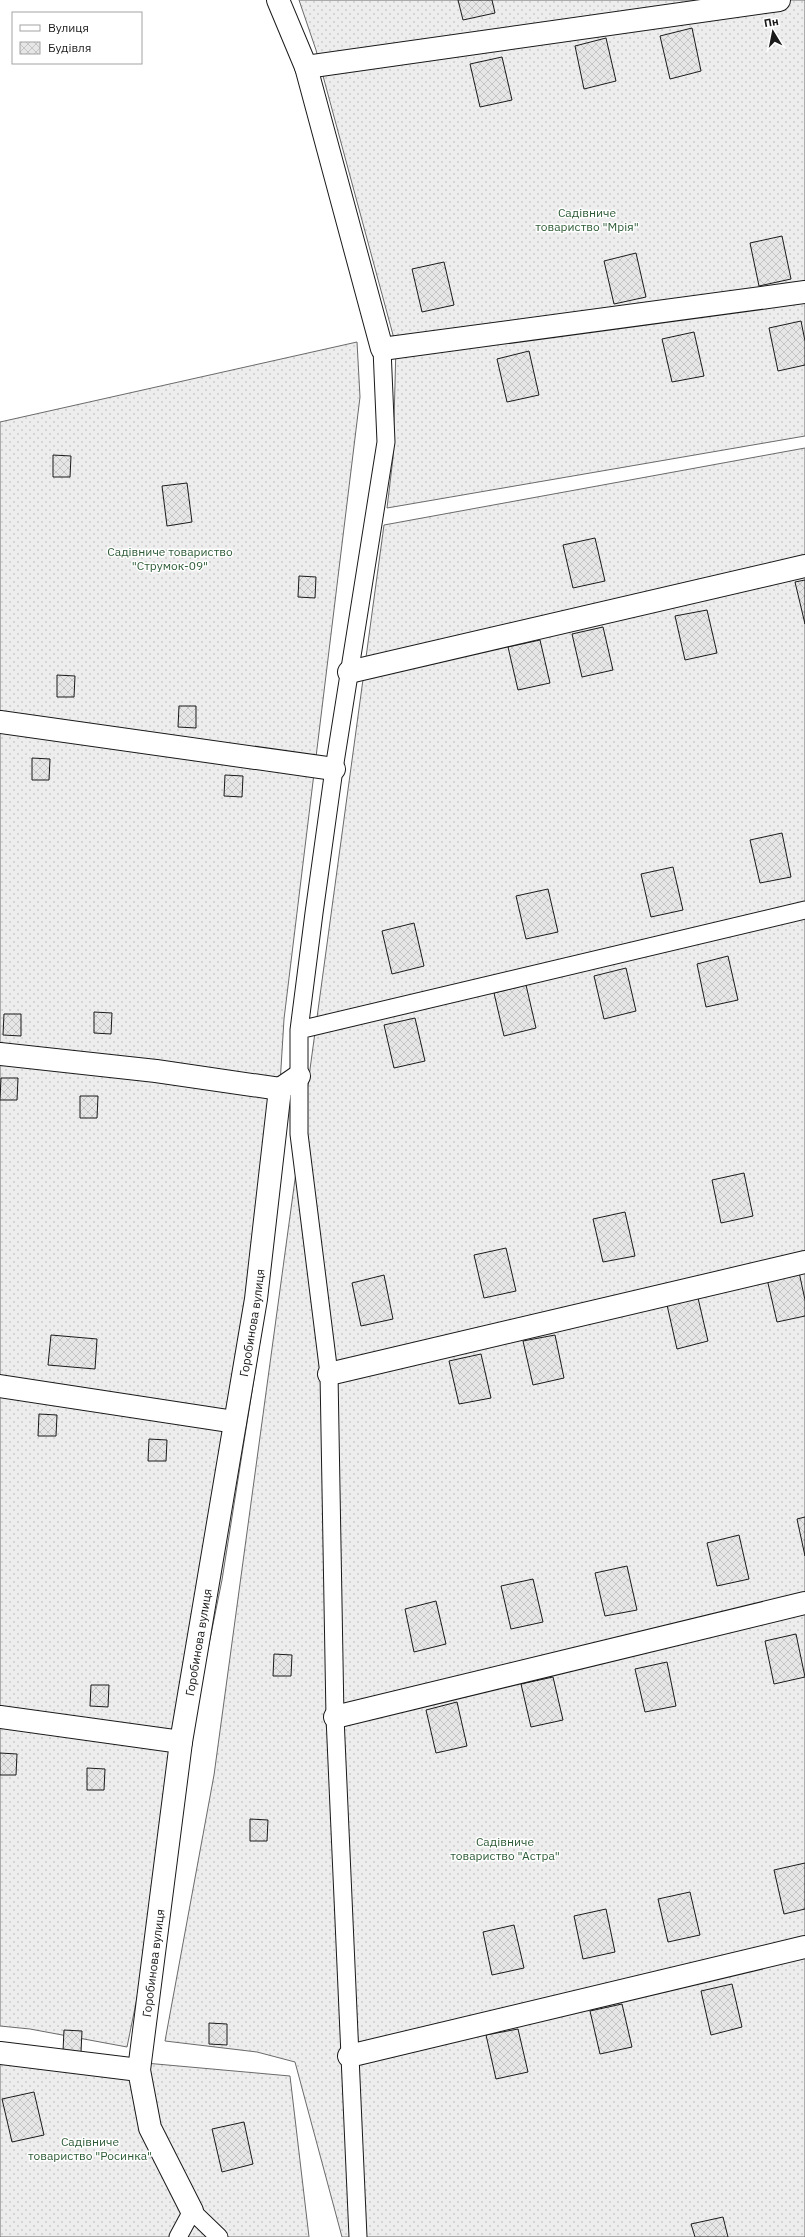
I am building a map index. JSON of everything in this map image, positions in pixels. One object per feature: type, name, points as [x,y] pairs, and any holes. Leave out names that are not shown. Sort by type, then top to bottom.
[{"type":"street","points":[[278,0],[306,67],[382,349],[805,292]]},
{"type":"street","points":[[306,67],[779,0]]},
{"type":"street","points":[[349,672],[805,566]]},
{"type":"street","points":[[0,722],[334,769]]},
{"type":"street","points":[[0,1054],[156,1071],[280,1088],[299,1076]]},
{"type":"street","name":"Горобинова вулиця","points":[[192,2211],[150,2128],[139,2070],[181,1742],[256,1299],[280,1088]]},
{"type":"street","points":[[329,1374],[805,1262]]},
{"type":"street","points":[[0,1386],[235,1422]]},
{"type":"street","points":[[335,1717],[805,1603]]},
{"type":"street","points":[[0,1717],[181,1742]]},
{"type":"street","points":[[349,2056],[805,1947]]},
{"type":"street","points":[[0,2053],[139,2070]]},
{"type":"lane","points":[[358,2237],[335,1717],[329,1374],[299,1134],[299,1030],[334,769],[386,442],[382,349]]},
{"type":"lane","points":[[299,1030],[805,910]]},
{"type":"lane","points":[[178,2237],[192,2211],[219,2237]]},
{"type":"green space","name":"Садівниче товариство \"Мрія\"","points":[[299,0],[805,0],[805,436],[387,508],[393,458],[396,346],[316,50]]},
{"type":"green space","name":"Садівниче товариство \"Струмок-09\"","points":[[357,342],[360,397],[284,1019],[267,1297],[222,1580],[127,2047],[30,2029],[0,2026],[0,422]]},
{"type":"green space","name":"Садівниче товариство \"Астра\"","points":[[805,448],[805,2237],[342,2237],[295,2062],[257,2052],[165,2041],[214,1775],[384,525]]},
{"type":"green space","name":"Садівниче товариство \"Росинка\"","points":[[0,2050],[290,2076],[309,2237],[0,2237]]},
{"type":"building","points":[[458,0],[492,0],[495,13],[463,20]]},
{"type":"building","points":[[692,28],[701,71],[670,79],[660,36]]},
{"type":"building","points":[[606,38],[616,81],[584,89],[575,46]]},
{"type":"building","points":[[502,57],[512,100],[480,107],[470,64]]},
{"type":"building","points":[[782,236],[791,279],[759,286],[750,243]]},
{"type":"building","points":[[636,253],[646,297],[614,304],[604,261]]},
{"type":"building","points":[[444,262],[454,305],[422,312],[412,269]]},
{"type":"building","points":[[801,321],[805,341],[805,365],[778,371],[769,328]]},
{"type":"building","points":[[694,332],[704,376],[672,382],[662,339]]},
{"type":"building","points":[[529,351],[539,395],[507,402],[497,359]]},
{"type":"building","points":[[53,455],[71,456],[70,477],[53,477]]},
{"type":"building","points":[[187,483],[192,522],[167,526],[162,486]]},
{"type":"building","points":[[595,538],[605,581],[573,588],[563,545]]},
{"type":"building","points":[[299,576],[316,577],[315,598],[298,597]]},
{"type":"building","points":[[805,580],[805,624],[795,582]]},
{"type":"building","points":[[707,610],[717,653],[685,660],[675,616]]},
{"type":"building","points":[[603,627],[613,670],[582,677],[572,634]]},
{"type":"building","points":[[540,640],[550,683],[518,690],[508,647]]},
{"type":"building","points":[[57,675],[75,676],[74,697],[57,697]]},
{"type":"building","points":[[179,706],[196,706],[196,728],[178,727]]},
{"type":"building","points":[[32,758],[50,759],[49,780],[32,780]]},
{"type":"building","points":[[225,775],[243,776],[242,797],[224,796]]},
{"type":"building","points":[[782,833],[791,877],[760,883],[750,840]]},
{"type":"building","points":[[673,867],[683,910],[651,917],[641,874]]},
{"type":"building","points":[[548,889],[558,932],[526,939],[516,896]]},
{"type":"building","points":[[414,923],[424,966],[392,974],[382,931]]},
{"type":"building","points":[[728,956],[738,1000],[706,1007],[697,964]]},
{"type":"building","points":[[626,968],[636,1011],[604,1019],[594,976]]},
{"type":"building","points":[[526,985],[536,1028],[504,1036],[494,993]]},
{"type":"building","points":[[94,1012],[112,1013],[111,1034],[94,1033]]},
{"type":"building","points":[[4,1014],[21,1014],[21,1036],[3,1035]]},
{"type":"building","points":[[415,1018],[425,1061],[394,1068],[384,1025]]},
{"type":"building","points":[[1,1078],[18,1078],[17,1100],[0,1100]]},
{"type":"building","points":[[80,1096],[98,1096],[97,1118],[80,1118]]},
{"type":"building","points":[[744,1173],[753,1216],[721,1223],[712,1180]]},
{"type":"building","points":[[625,1212],[635,1256],[603,1262],[593,1219]]},
{"type":"building","points":[[506,1248],[516,1291],[484,1298],[474,1255]]},
{"type":"building","points":[[799,1272],[805,1300],[805,1316],[777,1322],[767,1279]]},
{"type":"building","points":[[384,1275],[393,1319],[361,1326],[352,1283]]},
{"type":"building","points":[[698,1298],[708,1341],[677,1349],[667,1305]]},
{"type":"building","points":[[51,1335],[97,1339],[95,1369],[48,1365]]},
{"type":"building","points":[[555,1335],[564,1378],[533,1385],[523,1341]]},
{"type":"building","points":[[481,1354],[491,1398],[459,1404],[449,1361]]},
{"type":"building","points":[[39,1414],[57,1415],[56,1436],[38,1436]]},
{"type":"building","points":[[149,1439],[167,1440],[166,1461],[148,1461]]},
{"type":"building","points":[[805,1517],[805,1556],[797,1519]]},
{"type":"building","points":[[739,1535],[749,1579],[717,1586],[707,1543]]},
{"type":"building","points":[[627,1566],[637,1610],[605,1616],[595,1573]]},
{"type":"building","points":[[533,1579],[543,1622],[511,1629],[501,1586]]},
{"type":"building","points":[[436,1601],[446,1644],[414,1652],[405,1609]]},
{"type":"building","points":[[796,1634],[805,1677],[774,1684],[765,1641]]},
{"type":"building","points":[[274,1654],[292,1655],[291,1676],[273,1676]]},
{"type":"building","points":[[667,1662],[676,1706],[645,1712],[635,1669]]},
{"type":"building","points":[[553,1677],[563,1720],[531,1727],[521,1684]]},
{"type":"building","points":[[91,1685],[109,1685],[108,1707],[90,1706]]},
{"type":"building","points":[[457,1702],[467,1746],[436,1753],[426,1710]]},
{"type":"building","points":[[0,1753],[17,1754],[16,1775],[0,1775]]},
{"type":"building","points":[[87,1768],[105,1769],[104,1790],[87,1790]]},
{"type":"building","points":[[250,1819],[268,1820],[267,1841],[250,1841]]},
{"type":"building","points":[[805,1863],[805,1909],[784,1914],[774,1870]]},
{"type":"building","points":[[690,1892],[700,1935],[668,1942],[658,1899]]},
{"type":"building","points":[[606,1909],[615,1952],[583,1959],[574,1916]]},
{"type":"building","points":[[514,1925],[524,1968],[492,1975],[483,1932]]},
{"type":"building","points":[[732,1984],[742,2027],[711,2035],[701,1991]]},
{"type":"building","points":[[622,2004],[632,2047],[600,2054],[590,2011]]},
{"type":"building","points":[[209,2023],[227,2024],[227,2045],[209,2044]]},
{"type":"building","points":[[518,2029],[528,2072],[496,2079],[486,2035]]},
{"type":"building","points":[[64,2030],[82,2031],[81,2052],[63,2051]]},
{"type":"building","points":[[34,2092],[44,2135],[12,2142],[2,2099]]},
{"type":"building","points":[[244,2122],[253,2164],[222,2172],[212,2129]]},
{"type":"building","points":[[723,2217],[728,2237],[695,2237],[691,2224]]}]
